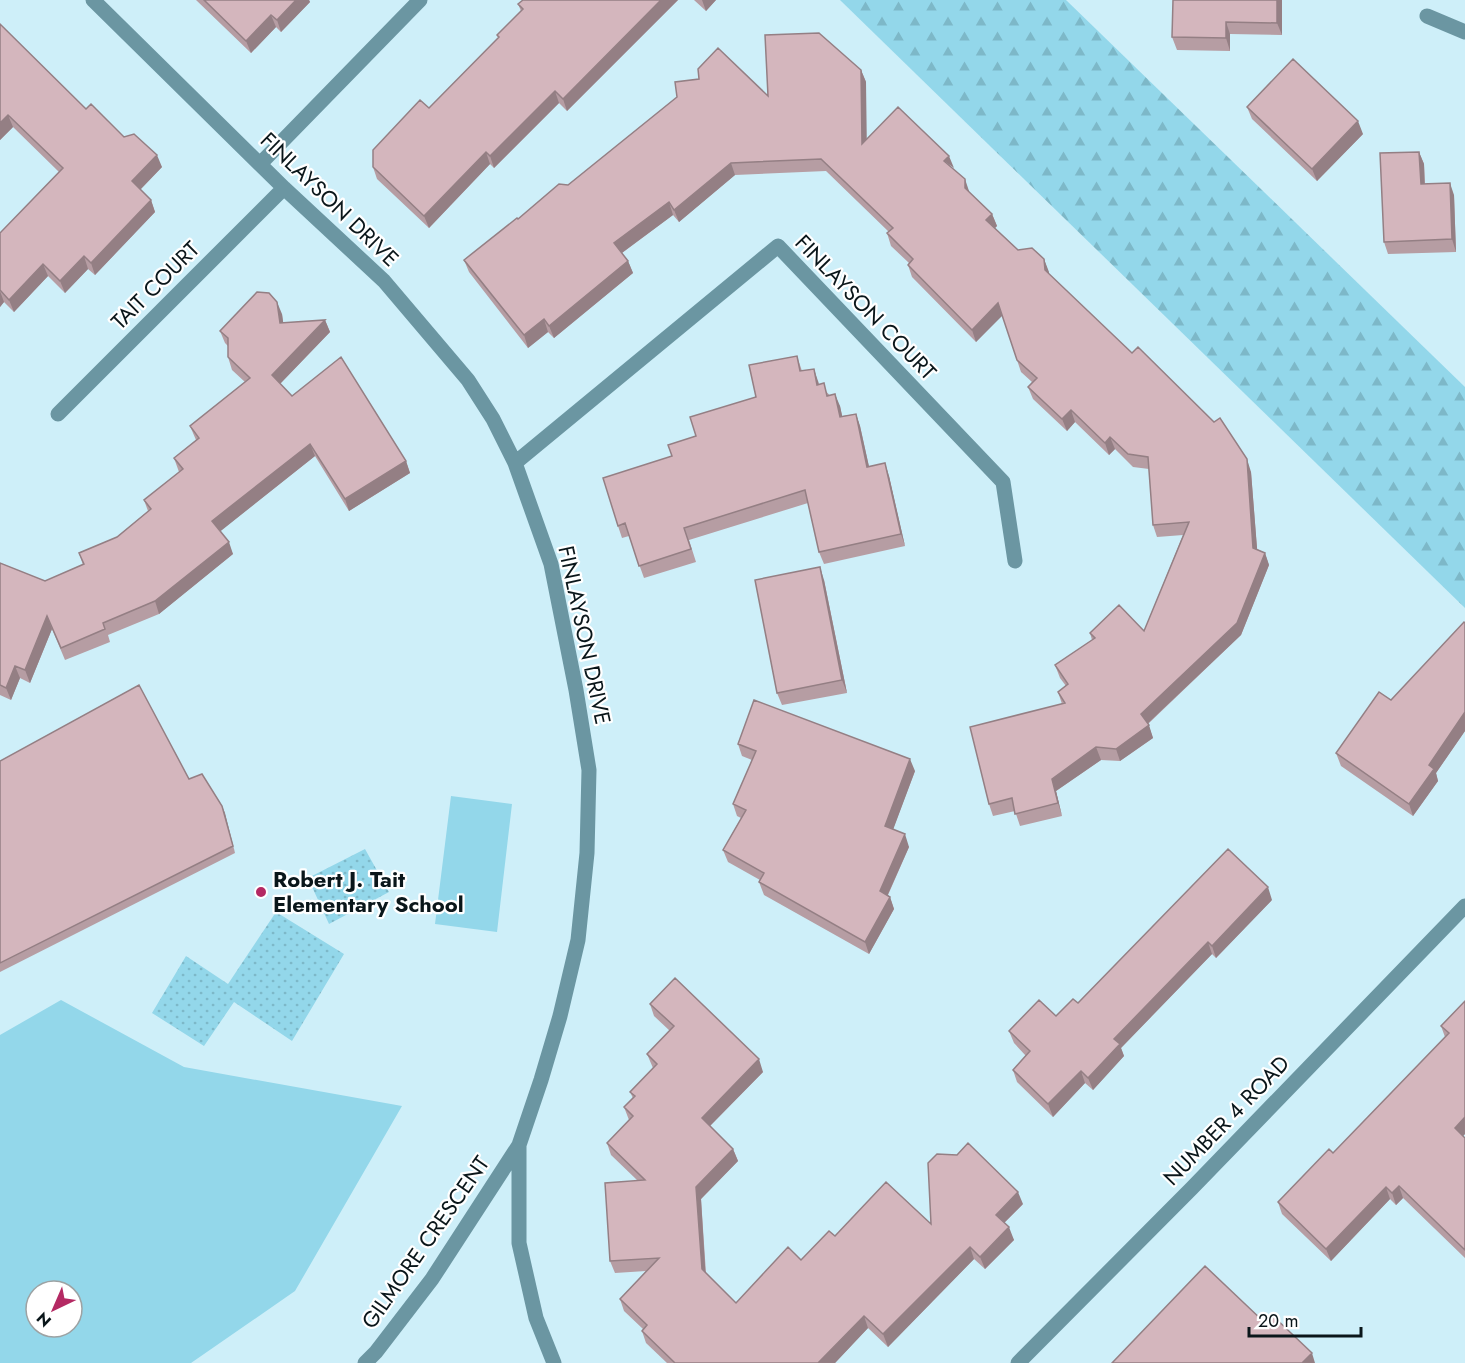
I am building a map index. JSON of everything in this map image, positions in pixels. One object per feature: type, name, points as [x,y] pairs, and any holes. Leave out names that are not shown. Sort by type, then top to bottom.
[{"type":"street","name":"FINLAYSON DRIVE","points":[[93,0],[284,188],[384,280],[468,380],[493,418],[515,464],[551,564],[589,770],[587,853],[578,940],[560,1016],[519,1145],[519,1243],[536,1318],[554,1363]]},
{"type":"street","points":[[260,164],[420,0]]},
{"type":"street","points":[[1427,16],[1465,32]]},
{"type":"street","name":"TAIT COURT","points":[[58,414],[284,188]]},
{"type":"street","name":"FINLAYSON COURT","points":[[515,464],[778,246],[1003,482],[1015,561]]},
{"type":"street","name":"NUMBER 4 ROAD","points":[[1018,1363],[1192,1188],[1465,906]]},
{"type":"street","name":"GILMORE CRESCENT","points":[[365,1363],[432,1279],[519,1145]]},
{"type":"green space","points":[[840,0],[1066,0],[1465,387],[1465,608]]},
{"type":"green space","points":[[451,796],[512,804],[497,932],[435,924]]},
{"type":"green space","points":[[365,849],[389,892],[329,924],[308,878]]},
{"type":"green space","points":[[276,912],[344,954],[292,1041],[234,1002],[204,1046],[152,1013],[186,956],[228,984]]},
{"type":"green space","points":[[61,1000],[184,1067],[402,1106],[295,1291],[191,1363],[0,1363],[0,1035]]},
{"type":"building","points":[[204,0],[296,0],[277,20],[271,15],[246,41]]},
{"type":"building","points":[[523,0],[661,0],[563,99],[555,91],[490,156],[486,152],[424,216],[373,167],[373,150],[420,100],[429,108],[499,37],[497,35],[523,9],[518,4]]},
{"type":"building","points":[[1173,0],[1277,0],[1277,23],[1226,22],[1226,38],[1172,37]]},
{"type":"building","points":[[0,24],[86,109],[91,104],[124,137],[134,134],[157,155],[132,181],[151,200],[91,263],[84,256],[60,281],[43,264],[9,300],[0,290],[0,233],[63,168],[8,115],[0,123]]},
{"type":"building","points":[[819,33],[861,70],[862,144],[898,107],[949,156],[944,161],[965,179],[965,188],[992,214],[986,220],[1018,250],[1032,248],[1044,259],[1045,270],[1132,353],[1138,347],[1214,422],[1220,418],[1247,459],[1253,548],[1265,553],[1237,623],[1141,714],[1149,725],[1116,749],[1096,747],[1052,779],[1058,803],[1015,814],[1012,798],[989,804],[970,727],[1065,703],[1058,692],[1068,684],[1055,665],[1095,638],[1090,633],[1119,605],[1144,631],[1189,522],[1153,525],[1148,457],[1128,454],[1110,437],[1105,443],[1071,410],[1062,419],[1028,387],[1037,378],[1017,360],[998,303],[972,330],[908,265],[913,259],[887,233],[893,228],[821,159],[731,163],[674,210],[669,202],[614,243],[628,261],[549,326],[544,319],[524,335],[464,260],[559,184],[568,185],[677,97],[675,82],[699,79],[698,69],[718,48],[768,96],[765,35]]},
{"type":"building","points":[[1293,59],[1358,121],[1312,169],[1247,107]]},
{"type":"building","points":[[1419,152],[1421,184],[1450,183],[1452,239],[1384,242],[1380,153]]},
{"type":"building","points":[[257,292],[269,293],[277,302],[280,323],[325,320],[272,375],[292,396],[341,357],[406,461],[345,499],[310,444],[212,521],[229,542],[155,601],[103,623],[105,629],[61,648],[47,616],[25,670],[15,666],[6,688],[0,685],[0,563],[45,581],[84,564],[79,553],[117,537],[151,509],[144,500],[183,469],[174,458],[199,438],[190,426],[250,378],[228,357],[228,338],[220,331]]},
{"type":"building","points":[[797,356],[800,371],[814,369],[817,385],[824,383],[827,396],[835,394],[840,417],[856,414],[867,467],[885,463],[901,534],[819,552],[805,490],[684,528],[691,549],[639,566],[625,523],[618,526],[603,478],[672,456],[668,445],[696,436],[690,417],[756,397],[749,365]]},
{"type":"building","points":[[820,567],[842,680],[777,693],[755,580]]},
{"type":"building","points":[[1464,622],[1465,712],[1429,765],[1434,769],[1409,804],[1336,753],[1379,692],[1391,700]]},
{"type":"building","points":[[139,685],[189,779],[202,774],[222,806],[233,846],[0,963],[0,761]]},
{"type":"building","points":[[754,700],[910,759],[885,826],[905,834],[880,891],[890,897],[865,942],[759,882],[764,873],[723,850],[746,810],[733,804],[756,751],[738,744]]},
{"type":"building","points":[[1228,849],[1268,887],[1212,946],[1208,942],[1114,1039],[1120,1044],[1088,1078],[1081,1071],[1048,1104],[1013,1070],[1030,1051],[1009,1031],[1039,1000],[1056,1016],[1073,999],[1078,1003]]},
{"type":"building","points":[[675,978],[759,1059],[702,1118],[733,1149],[696,1187],[702,1269],[736,1303],[788,1247],[801,1260],[829,1231],[835,1236],[886,1182],[931,1224],[928,1163],[937,1154],[957,1155],[968,1143],[1018,1192],[996,1215],[1009,1227],[980,1257],[970,1247],[883,1334],[864,1316],[818,1363],[675,1363],[642,1331],[647,1325],[620,1299],[659,1258],[610,1261],[605,1183],[645,1180],[607,1143],[633,1116],[624,1107],[635,1096],[630,1092],[657,1064],[647,1054],[674,1026],[650,1004]]},
{"type":"building","points":[[1465,1001],[1465,1117],[1455,1128],[1465,1138],[1465,1250],[1399,1186],[1392,1193],[1386,1187],[1326,1249],[1278,1202],[1329,1149],[1333,1153],[1449,1033],[1441,1026]]},
{"type":"building","points":[[1205,1266],[1264,1322],[1271,1314],[1312,1353],[1302,1363],[1112,1363]]},
{"type":"place","name":"Robert J. Tait Elementary School","points":[[261,892]]}]
